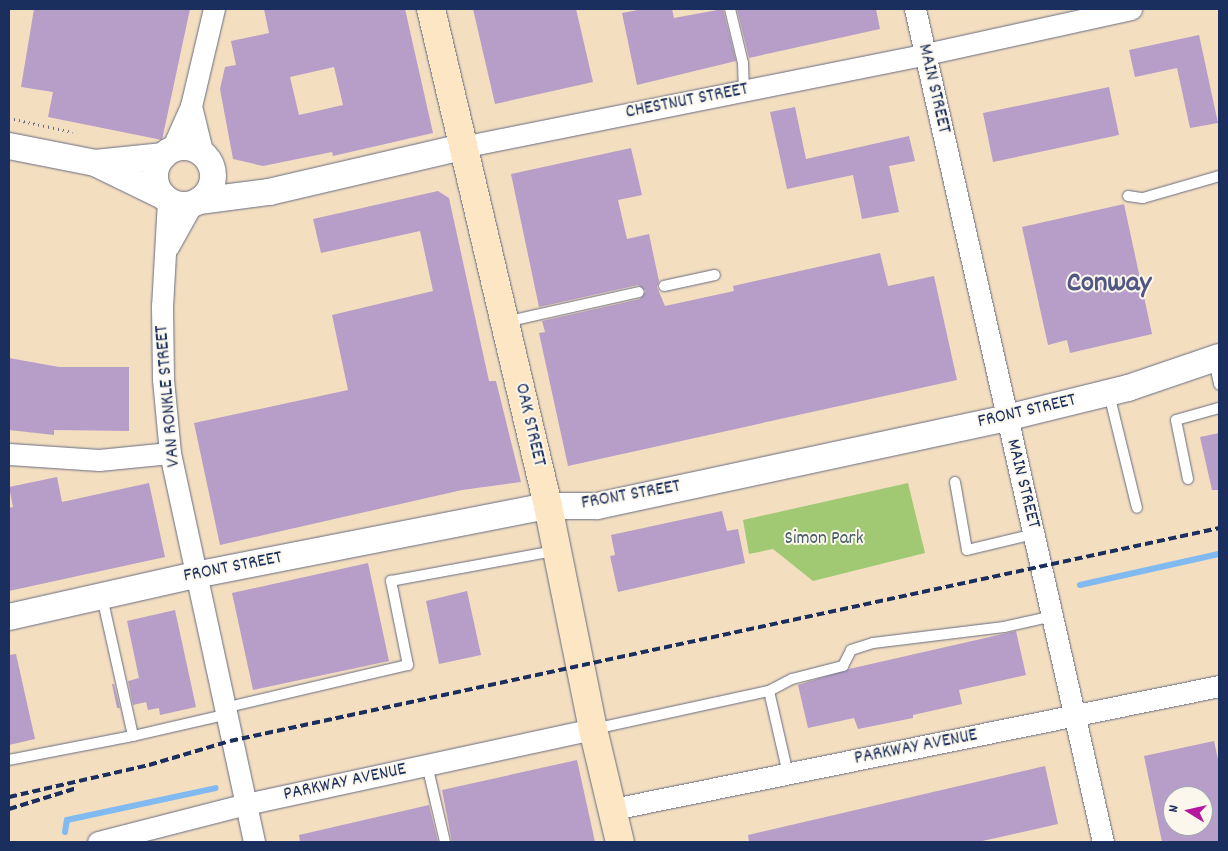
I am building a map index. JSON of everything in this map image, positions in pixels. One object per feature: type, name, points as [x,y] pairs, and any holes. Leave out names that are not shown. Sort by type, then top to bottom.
[{"type":"main road","name":"OAK STREET","points":[[431,9],[462,148],[548,506],[593,729],[620,842]]},
{"type":"street","points":[[181,200],[155,180],[158,163],[167,153],[191,106],[214,9]]},
{"type":"street","name":"MAIN STREET","points":[[915,9],[1103,842]]},
{"type":"street","name":"CHESTNUT STREET","points":[[181,200],[269,192],[462,148],[926,54],[1131,9]]},
{"type":"street","points":[[9,146],[94,163],[181,200],[210,188],[207,159],[191,106]]},
{"type":"street","points":[[94,163],[167,153],[188,148],[207,159],[244,195]]},
{"type":"street","name":"VAN RONKLE STREET","points":[[181,200],[166,251],[162,306],[163,379],[170,453],[224,711],[254,842]]},
{"type":"street","name":"FRONT STREET","points":[[9,617],[195,575],[548,506],[597,506],[1006,418],[1218,367]]},
{"type":"street","points":[[9,454],[99,460],[170,453]]},
{"type":"street","name":"PARKWAY AVENUE","points":[[613,810],[1219,686]]},
{"type":"street","name":"PARKWAY AVENUE","points":[[98,842],[246,804],[593,729]]},
{"type":"lane","points":[[730,9],[743,62],[744,91]]},
{"type":"lane","points":[[1128,196],[1143,198],[1219,176]]},
{"type":"lane","points":[[664,286],[715,275]]},
{"type":"lane","points":[[504,322],[639,292]]},
{"type":"lane","points":[[1109,393],[1137,508]]},
{"type":"lane","points":[[1188,479],[1176,420],[1219,408]]},
{"type":"lane","points":[[954,482],[967,550],[1034,534]]},
{"type":"lane","points":[[9,760],[133,736],[408,665],[391,581],[556,551]]},
{"type":"lane","points":[[102,596],[133,736]]},
{"type":"lane","points":[[593,729],[769,691],[792,679],[843,666],[851,650],[873,643],[975,628],[1004,627],[1053,616]]},
{"type":"lane","points":[[769,691],[788,774]]},
{"type":"lane","points":[[427,765],[445,842]]},
{"type":"green space","name":"Simon Park","points":[[908,483],[925,553],[813,581],[773,549],[749,554],[743,520]]},
{"type":"building","points":[[34,9],[190,9],[162,140],[48,117],[53,92],[21,87]]},
{"type":"building","points":[[264,9],[405,9],[433,133],[333,156],[332,152],[263,166],[233,159],[220,89],[225,67],[236,65],[231,41],[269,33]],"holes":[[[334,67],[343,105],[299,115],[290,77]]]},
{"type":"building","points":[[473,9],[576,9],[593,82],[495,104]]},
{"type":"building","points":[[643,9],[672,9],[674,18],[723,9],[736,61],[637,85],[622,13]]},
{"type":"building","points":[[737,9],[876,9],[880,29],[749,58]]},
{"type":"building","points":[[1199,35],[1218,123],[1190,128],[1177,68],[1135,77],[1129,50]]},
{"type":"building","points":[[1109,87],[1119,135],[993,162],[983,113]]},
{"type":"building","points":[[795,107],[806,159],[909,136],[915,161],[889,166],[899,212],[862,219],[853,175],[787,189],[770,112]]},
{"type":"building","points":[[631,148],[642,195],[618,200],[627,239],[649,234],[659,281],[657,287],[665,306],[734,291],[733,286],[880,253],[888,286],[934,276],[957,380],[568,466],[539,333],[545,332],[542,321],[640,299],[646,291],[638,285],[539,307],[511,174]]},
{"type":"building","points":[[438,191],[449,198],[489,381],[496,381],[521,482],[462,490],[220,545],[194,423],[348,390],[332,315],[433,291],[420,231],[321,253],[313,219]]},
{"type":"building","points":[[1124,204],[1152,334],[1070,353],[1067,340],[1048,345],[1022,227]]},
{"type":"building","points":[[9,358],[59,367],[129,367],[129,431],[54,430],[54,435],[9,430]]},
{"type":"building","points":[[1219,433],[1219,490],[1212,490],[1200,437]]},
{"type":"building","points":[[57,477],[62,502],[149,483],[165,557],[9,591],[9,508],[13,507],[9,487]]},
{"type":"building","points":[[722,511],[727,531],[738,529],[745,563],[618,592],[610,556],[615,555],[611,535]]},
{"type":"building","points":[[368,563],[389,661],[253,690],[232,593]]},
{"type":"building","points":[[467,591],[481,655],[439,664],[426,601]]},
{"type":"building","points":[[175,610],[196,707],[160,715],[159,708],[148,710],[146,702],[133,705],[128,681],[139,678],[127,621]]},
{"type":"building","points":[[1016,631],[1026,675],[959,690],[962,704],[913,715],[913,718],[858,729],[854,718],[808,728],[798,685],[849,669]]},
{"type":"building","points":[[16,654],[35,739],[9,745],[9,655]]},
{"type":"building","points":[[112,684],[114,684],[120,708],[117,708]]},
{"type":"building","points":[[1214,741],[1219,764],[1219,842],[1162,842],[1144,756]]},
{"type":"building","points":[[577,760],[595,842],[452,842],[442,790]]},
{"type":"building","points":[[1045,766],[1058,824],[978,842],[749,842],[748,835]]},
{"type":"building","points":[[429,805],[438,842],[300,842],[299,835]]},
{"type":"waterway","points":[[1080,585],[1219,554]]},
{"type":"waterway","points":[[65,832],[67,820],[216,788]]},
{"type":"railway","points":[[9,797],[149,765],[230,741],[1219,528]]},
{"type":"railway","points":[[9,809],[77,788]]},
{"type":"district","name":"Conway","points":[[1109,285]]}]
